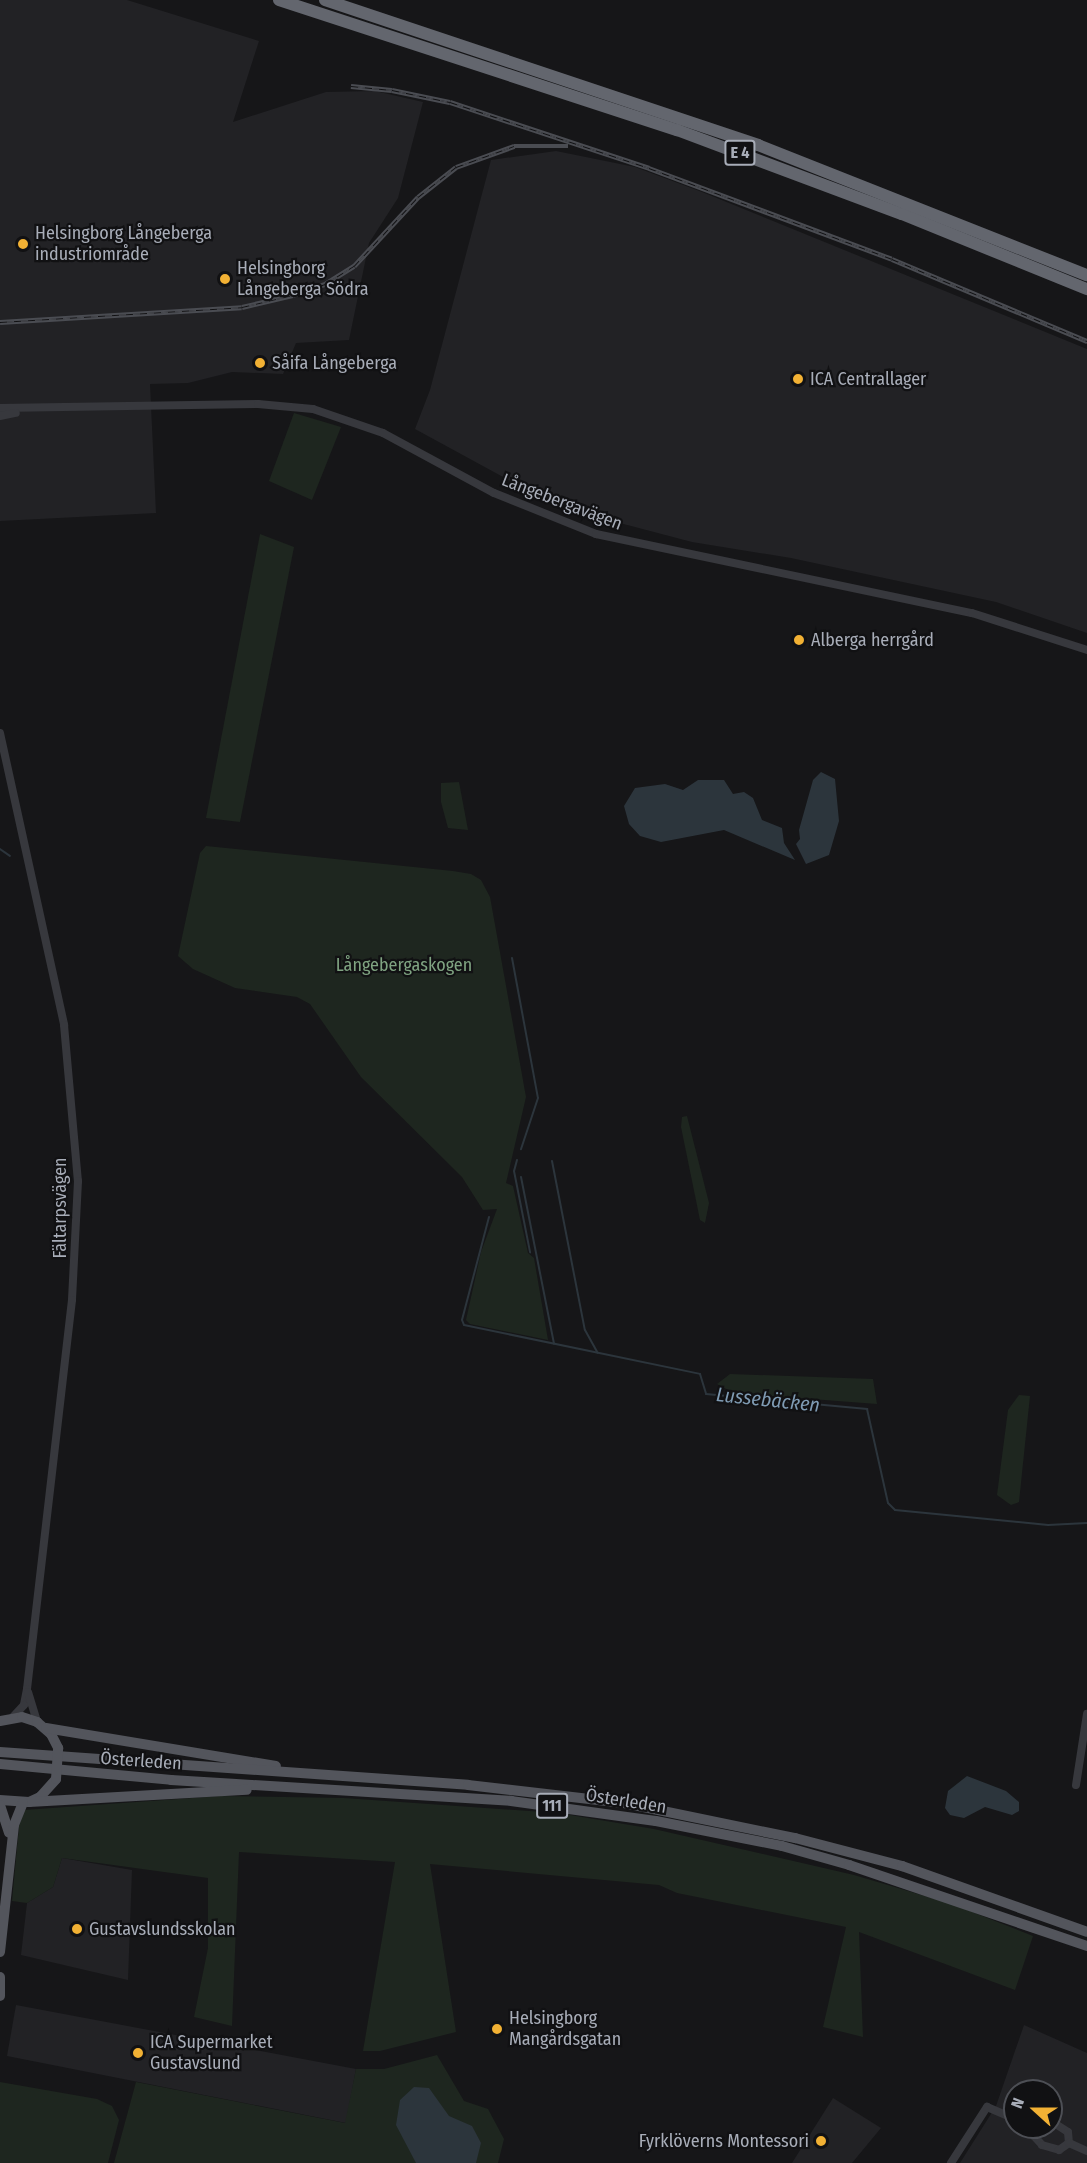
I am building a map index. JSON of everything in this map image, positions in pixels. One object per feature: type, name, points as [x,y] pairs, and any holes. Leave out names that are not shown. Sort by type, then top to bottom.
[{"type":"highway","name":"E 4","points":[[279,0],[688,134],[902,214],[1087,289]]},
{"type":"highway","name":"E 4","points":[[325,0],[758,145],[1087,274]]},
{"type":"highway","points":[[345,0],[370,14]]},
{"type":"main road","points":[[0,1720],[13,1717],[41,1725],[321,1774]]},
{"type":"main road","points":[[0,1952],[14,1825],[26,1803],[40,1797],[56,1779],[58,1748],[41,1725]]},
{"type":"main road","name":"Österleden","points":[[0,1752],[509,1789],[661,1810],[902,1866],[1087,1932]]},
{"type":"main road","name":"Österleden","points":[[0,1764],[511,1801],[728,1834],[849,1865],[1087,1946]]},
{"type":"main road","points":[[0,1800],[26,1803],[298,1787]]},
{"type":"main road","points":[[0,1805],[9,1825],[0,1891]]},
{"type":"main road","points":[[1039,1913],[1087,1926]]},
{"type":"main road","points":[[1041,1930],[1087,1953]]},
{"type":"main road","points":[[0,1977],[0,1996]]},
{"type":"street","name":"Långebergavägen","points":[[0,408],[32,410],[258,404],[314,409],[383,433],[494,493],[596,534],[972,613],[1087,650]]},
{"type":"street","name":"Långebergavägen","points":[[0,416],[32,410]]},
{"type":"street","name":"Fältarpsvägen","points":[[0,733],[64,1024],[78,1181],[72,1300],[27,1689],[24,1705],[13,1717]]},
{"type":"street","name":"Fältarpsvägen","points":[[27,1689],[41,1725]]},
{"type":"street","points":[[1076,1785],[1087,1714]]},
{"type":"street","points":[[951,2163],[987,2107],[1003,2114]]},
{"type":"street","points":[[1063,2129],[1068,2132],[1069,2143]]},
{"type":"street","points":[[1036,2139],[1042,2145],[1059,2150],[1069,2143]]},
{"type":"street","points":[[1069,2143],[1087,2151]]},
{"type":"shaded area","points":[[0,0],[127,0],[259,41],[233,122],[326,92],[375,91],[423,102],[398,198],[369,243],[349,340],[296,343],[283,374],[232,372],[188,383],[150,384],[156,513],[0,521]]},
{"type":"shaded area","points":[[556,151],[635,167],[702,192],[1087,349],[1087,633],[996,602],[791,558],[692,542],[616,522],[516,484],[415,429],[430,390],[491,160]]},
{"type":"shaded area","points":[[821,772],[835,779],[839,821],[829,855],[806,864],[796,844],[800,839],[799,830],[813,780]]},
{"type":"shaded area","points":[[698,780],[724,780],[733,794],[744,792],[753,798],[762,820],[782,828],[784,843],[795,860],[724,830],[661,842],[640,836],[629,824],[624,806],[635,788],[665,784],[683,790]]},
{"type":"shaded area","points":[[967,1776],[1006,1791],[1019,1802],[1019,1811],[1012,1815],[985,1807],[964,1818],[950,1815],[945,1808],[948,1791]]},
{"type":"shaded area","name":"Gustavslundsskolan","points":[[62,1858],[132,1870],[128,1980],[21,1955],[27,1903],[53,1887]]},
{"type":"shaded area","points":[[16,2005],[356,2069],[346,2123],[7,2056]]},
{"type":"shaded area","points":[[1024,2025],[1087,2053],[1087,2163],[960,2163],[996,2106],[1003,2086],[1003,2139],[1063,2139],[1063,2079],[1005,2079]]},
{"type":"shaded area","points":[[414,2087],[429,2088],[449,2116],[472,2126],[481,2143],[476,2163],[416,2163],[396,2125],[400,2100]]},
{"type":"shaded area","points":[[833,2098],[881,2128],[852,2163],[792,2163]]},
{"type":"green space","points":[[294,413],[341,427],[312,500],[269,481]]},
{"type":"green space","points":[[260,534],[294,547],[240,822],[206,818]]},
{"type":"green space","points":[[459,782],[468,830],[448,828],[441,802],[441,783]]},
{"type":"green space","name":"Långebergaskogen","points":[[206,846],[453,871],[471,874],[481,880],[490,897],[526,1097],[506,1183],[513,1186],[528,1253],[534,1258],[548,1340],[470,1324],[466,1320],[481,1252],[497,1209],[483,1210],[462,1177],[361,1077],[310,1004],[297,997],[235,988],[193,969],[178,956],[200,853]]},
{"type":"green space","points":[[687,1116],[709,1203],[705,1223],[700,1220],[681,1127],[682,1117]]},
{"type":"green space","points":[[730,1374],[873,1379],[877,1404],[734,1393],[717,1384]]},
{"type":"green space","points":[[1019,1395],[1030,1396],[1019,1502],[1011,1505],[997,1495],[1008,1410]]},
{"type":"green space","points":[[221,1796],[344,1798],[558,1813],[654,1829],[854,1875],[952,1904],[1033,1936],[1015,1990],[859,1932],[863,2037],[823,2027],[846,1927],[677,1893],[659,1885],[430,1864],[456,2032],[380,2051],[363,2051],[395,1862],[239,1852],[232,2026],[194,2017],[208,1948],[208,1878],[62,1858],[53,1887],[27,1903],[12,1901],[20,1816],[24,1810]]},
{"type":"green space","points":[[437,2055],[464,2101],[488,2109],[504,2139],[498,2163],[114,2163],[136,2082],[345,2123],[356,2069],[384,2069]]},
{"type":"green space","points":[[0,2082],[97,2099],[112,2106],[119,2120],[108,2163],[0,2163]]},
{"type":"waterway","points":[[0,849],[10,856]]},
{"type":"waterway","points":[[512,958],[538,1098],[521,1149]]},
{"type":"waterway","points":[[517,1160],[514,1171],[530,1252]]},
{"type":"waterway","points":[[552,1161],[585,1330],[598,1353]]},
{"type":"waterway","points":[[521,1177],[554,1344]]},
{"type":"waterway","name":"Lussebäcken","points":[[489,1217],[462,1320],[464,1325],[700,1374],[706,1394],[867,1409],[888,1503],[895,1510],[1048,1525],[1087,1523]]},
{"type":"railway","points":[[351,86],[392,90],[450,102],[649,168],[892,259],[1087,341]]},
{"type":"railway","points":[[0,322],[242,307],[293,295],[325,284],[354,266],[418,197],[456,167],[514,146],[568,146]]},
{"type":"place","name":"Helsingborg Långeberga industriområde","points":[[23,244]]},
{"type":"place","name":"Helsingborg Långeberga Södra","points":[[225,279]]},
{"type":"place","name":"Såifa Långeberga","points":[[260,363]]},
{"type":"place","name":"ICA Centrallager","points":[[798,379]]},
{"type":"place","name":"Alberga herrgård","points":[[799,640]]},
{"type":"place","name":"Gustavslundsskolan","points":[[77,1929]]},
{"type":"place","name":"Helsingborg Mangårdsgatan","points":[[497,2029]]},
{"type":"place","name":"ICA Supermarket Gustavslund","points":[[138,2053]]},
{"type":"place","name":"Fyrklöverns Montessori","points":[[821,2141]]}]
